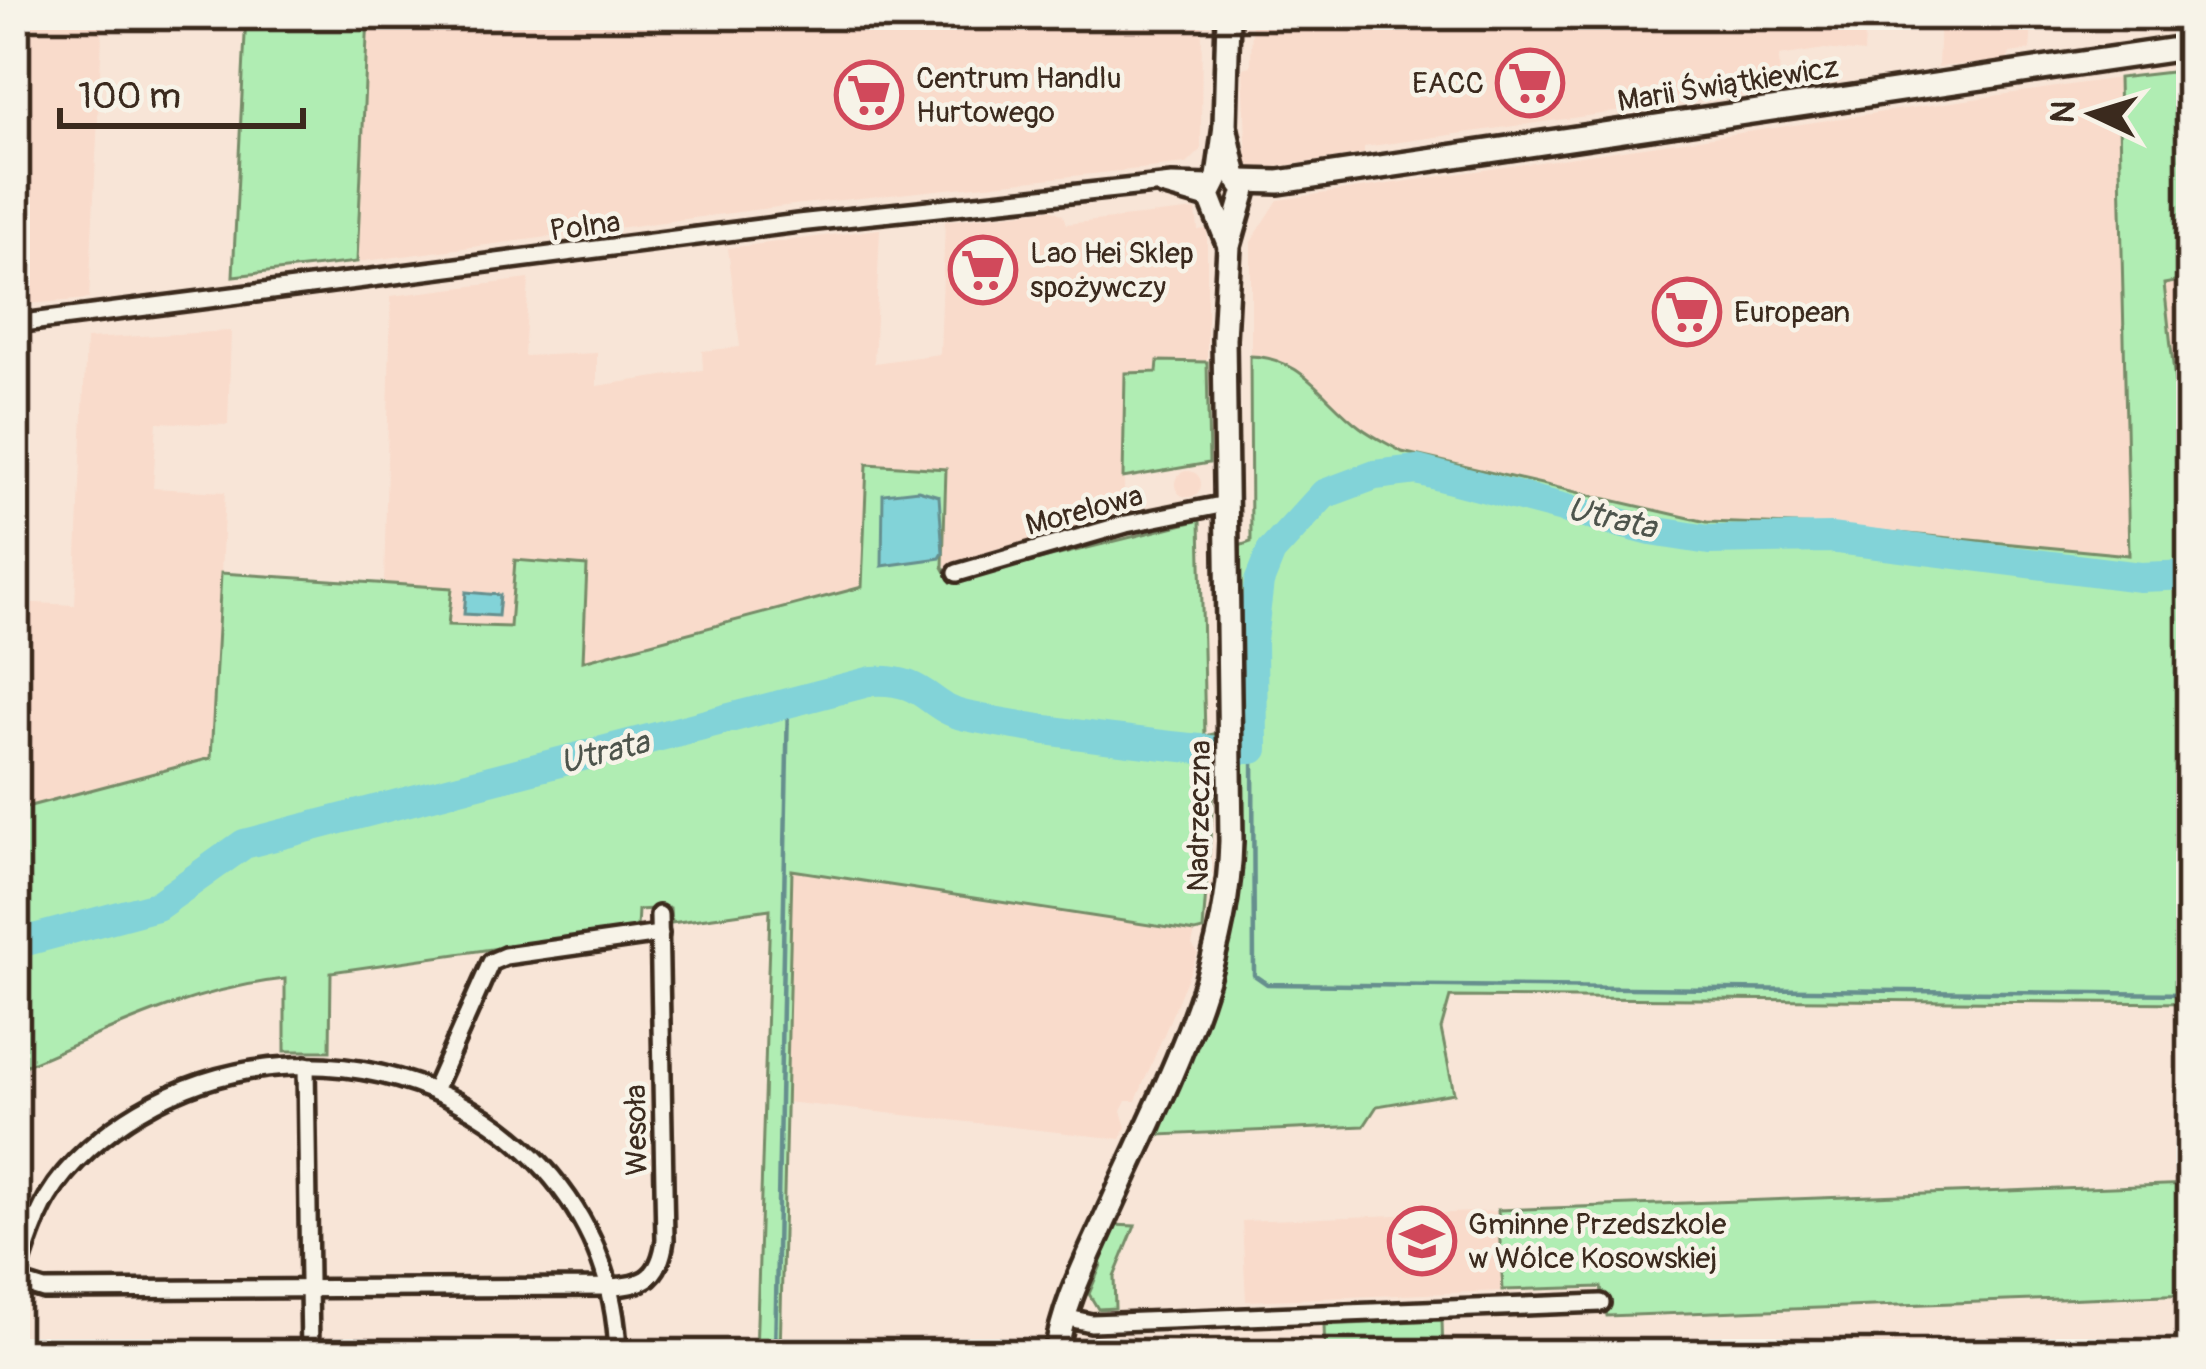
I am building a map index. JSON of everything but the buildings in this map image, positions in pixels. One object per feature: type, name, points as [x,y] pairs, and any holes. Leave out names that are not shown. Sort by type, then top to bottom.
[{"type":"street","name":"Nadrzeczna","points":[[1056,1354],[1064,1317],[1206,990],[1223,930],[1232,841],[1226,504],[1228,15]]},
{"type":"street","name":"Marii Świątkiewicz","points":[[1227,191],[2191,47]]},
{"type":"street","name":"Polna","points":[[15,324],[485,268],[798,223],[1162,187],[1227,191]]},
{"type":"street","name":"Morelowa","points":[[957,573],[1126,524],[1226,504]]},
{"type":"street","name":"Wesoła","points":[[618,1354],[610,1287],[580,1222],[548,1174],[509,1135],[435,1088],[365,1069],[307,1065],[253,1069],[196,1083],[156,1102],[80,1159],[49,1196],[15,1281],[44,1290],[610,1287],[646,1282],[663,1257],[659,915]]},
{"type":"street","points":[[435,1088],[491,962],[660,934]]},
{"type":"street","points":[[307,1065],[310,1354]]},
{"type":"street","points":[[15,1210],[37,1222]]},
{"type":"street","points":[[1064,1317],[1091,1323],[1601,1303]]},
{"type":"shaded area","points":[[15,15],[103,15],[89,299],[28,304],[30,243],[15,242]]},
{"type":"shaded area","name":"Centrum Handlu Hurtowego","points":[[368,15],[1202,15],[1201,150],[1187,164],[793,205],[357,262]]},
{"type":"shaded area","name":"EACC","points":[[1252,15],[1866,15],[1864,53],[1825,49],[1779,56],[1780,89],[1364,147],[1364,154],[1255,170],[1247,164],[1243,68],[1251,66]]},
{"type":"shaded area","points":[[1940,15],[2033,15],[2030,50],[2010,53],[2007,61],[1938,67]]},
{"type":"shaded area","name":"European","points":[[2118,78],[2130,555],[1825,526],[1707,522],[1402,452],[1251,542],[1251,242],[1278,200]]},
{"type":"shaded area","points":[[1051,209],[1063,215],[1066,224],[1196,210],[1198,230],[1207,229],[1207,362],[1158,362],[1123,450],[1125,519],[943,567],[946,470],[868,464],[862,587],[582,661],[587,567],[511,627],[448,625],[451,588],[384,585],[391,296],[529,279],[524,356],[597,353],[597,386],[703,370],[702,351],[740,347],[728,248],[880,229],[874,363],[940,354],[945,221]]},
{"type":"shaded area","points":[[2191,279],[2191,444],[2183,445],[2164,284]]},
{"type":"shaded area","points":[[231,331],[228,425],[157,422],[153,488],[225,492],[212,758],[15,810],[15,602],[75,605],[86,339]]},
{"type":"shaded area","points":[[1188,471],[1201,484],[1188,497],[1175,484]]},
{"type":"shaded area","points":[[792,870],[1195,932],[1192,945],[1198,953],[1136,1101],[1126,1101],[1121,1111],[1126,1127],[1121,1139],[786,1102]]},
{"type":"shaded area","name":"Gminne Przedszkole w Wólce Kosowskiej","points":[[1602,1207],[1602,1287],[1246,1301],[1242,1221]]},
{"type":"green space","points":[[246,15],[368,15],[357,262],[233,276]]},
{"type":"green space","points":[[2188,70],[2191,279],[2164,284],[2182,445],[2191,444],[2191,1003],[1450,997],[1441,1029],[1454,1093],[1377,1106],[1364,1126],[1160,1135],[1237,915],[1242,858],[1239,546],[1251,542],[1250,356],[1268,358],[1298,372],[1360,427],[1402,452],[1707,522],[1825,526],[2129,555],[2118,78]]},
{"type":"green space","points":[[1158,361],[1207,362],[1209,463],[1123,478],[1125,373],[1157,372]]},
{"type":"green space","points":[[867,464],[946,469],[943,567],[951,582],[1200,520],[1205,736],[1218,733],[1203,930],[792,870],[780,1354],[756,1354],[770,909],[671,923],[670,908],[638,910],[637,928],[331,972],[330,1051],[285,1051],[285,979],[180,1002],[15,1070],[15,810],[211,758],[221,573],[452,588],[448,625],[510,627],[515,560],[587,566],[583,661],[862,587]]},
{"type":"green space","points":[[2191,1184],[2191,1294],[1607,1316],[1601,1287],[1503,1290],[1498,1210]]},
{"type":"green space","points":[[1111,1225],[1135,1226],[1114,1277],[1115,1308],[1098,1309],[1089,1294],[1101,1265],[1094,1262]]},
{"type":"green space","points":[[1442,1320],[1443,1354],[1325,1354],[1324,1325]]},
{"type":"water","points":[[918,490],[939,496],[943,553],[940,558],[882,566],[883,494]]},
{"type":"water","points":[[466,592],[500,595],[498,616],[464,614]]},
{"type":"waterway","name":"Utrata","points":[[1242,749],[1253,749],[1252,640],[1259,582],[1271,552],[1324,494],[1375,475],[1417,470],[1651,531],[1709,540],[1830,538],[2140,577],[2191,575]]},
{"type":"waterway","name":"Utrata","points":[[15,944],[157,906],[244,844],[872,681],[904,684],[966,716],[1209,750]]},
{"type":"waterway","points":[[775,1354],[788,701]]},
{"type":"waterway","points":[[1253,749],[1254,975],[1267,984],[2191,994]]},
{"type":"place","name":"EACC","points":[[1530,83]]},
{"type":"place","name":"Centrum Handlu Hurtowego","points":[[869,95]]},
{"type":"place","name":"Lao Hei Sklep spożywczy","points":[[983,270]]},
{"type":"place","name":"European","points":[[1687,312]]},
{"type":"place","name":"Gminne Przedszkole w Wólce Kosowskiej","points":[[1422,1241]]}]
